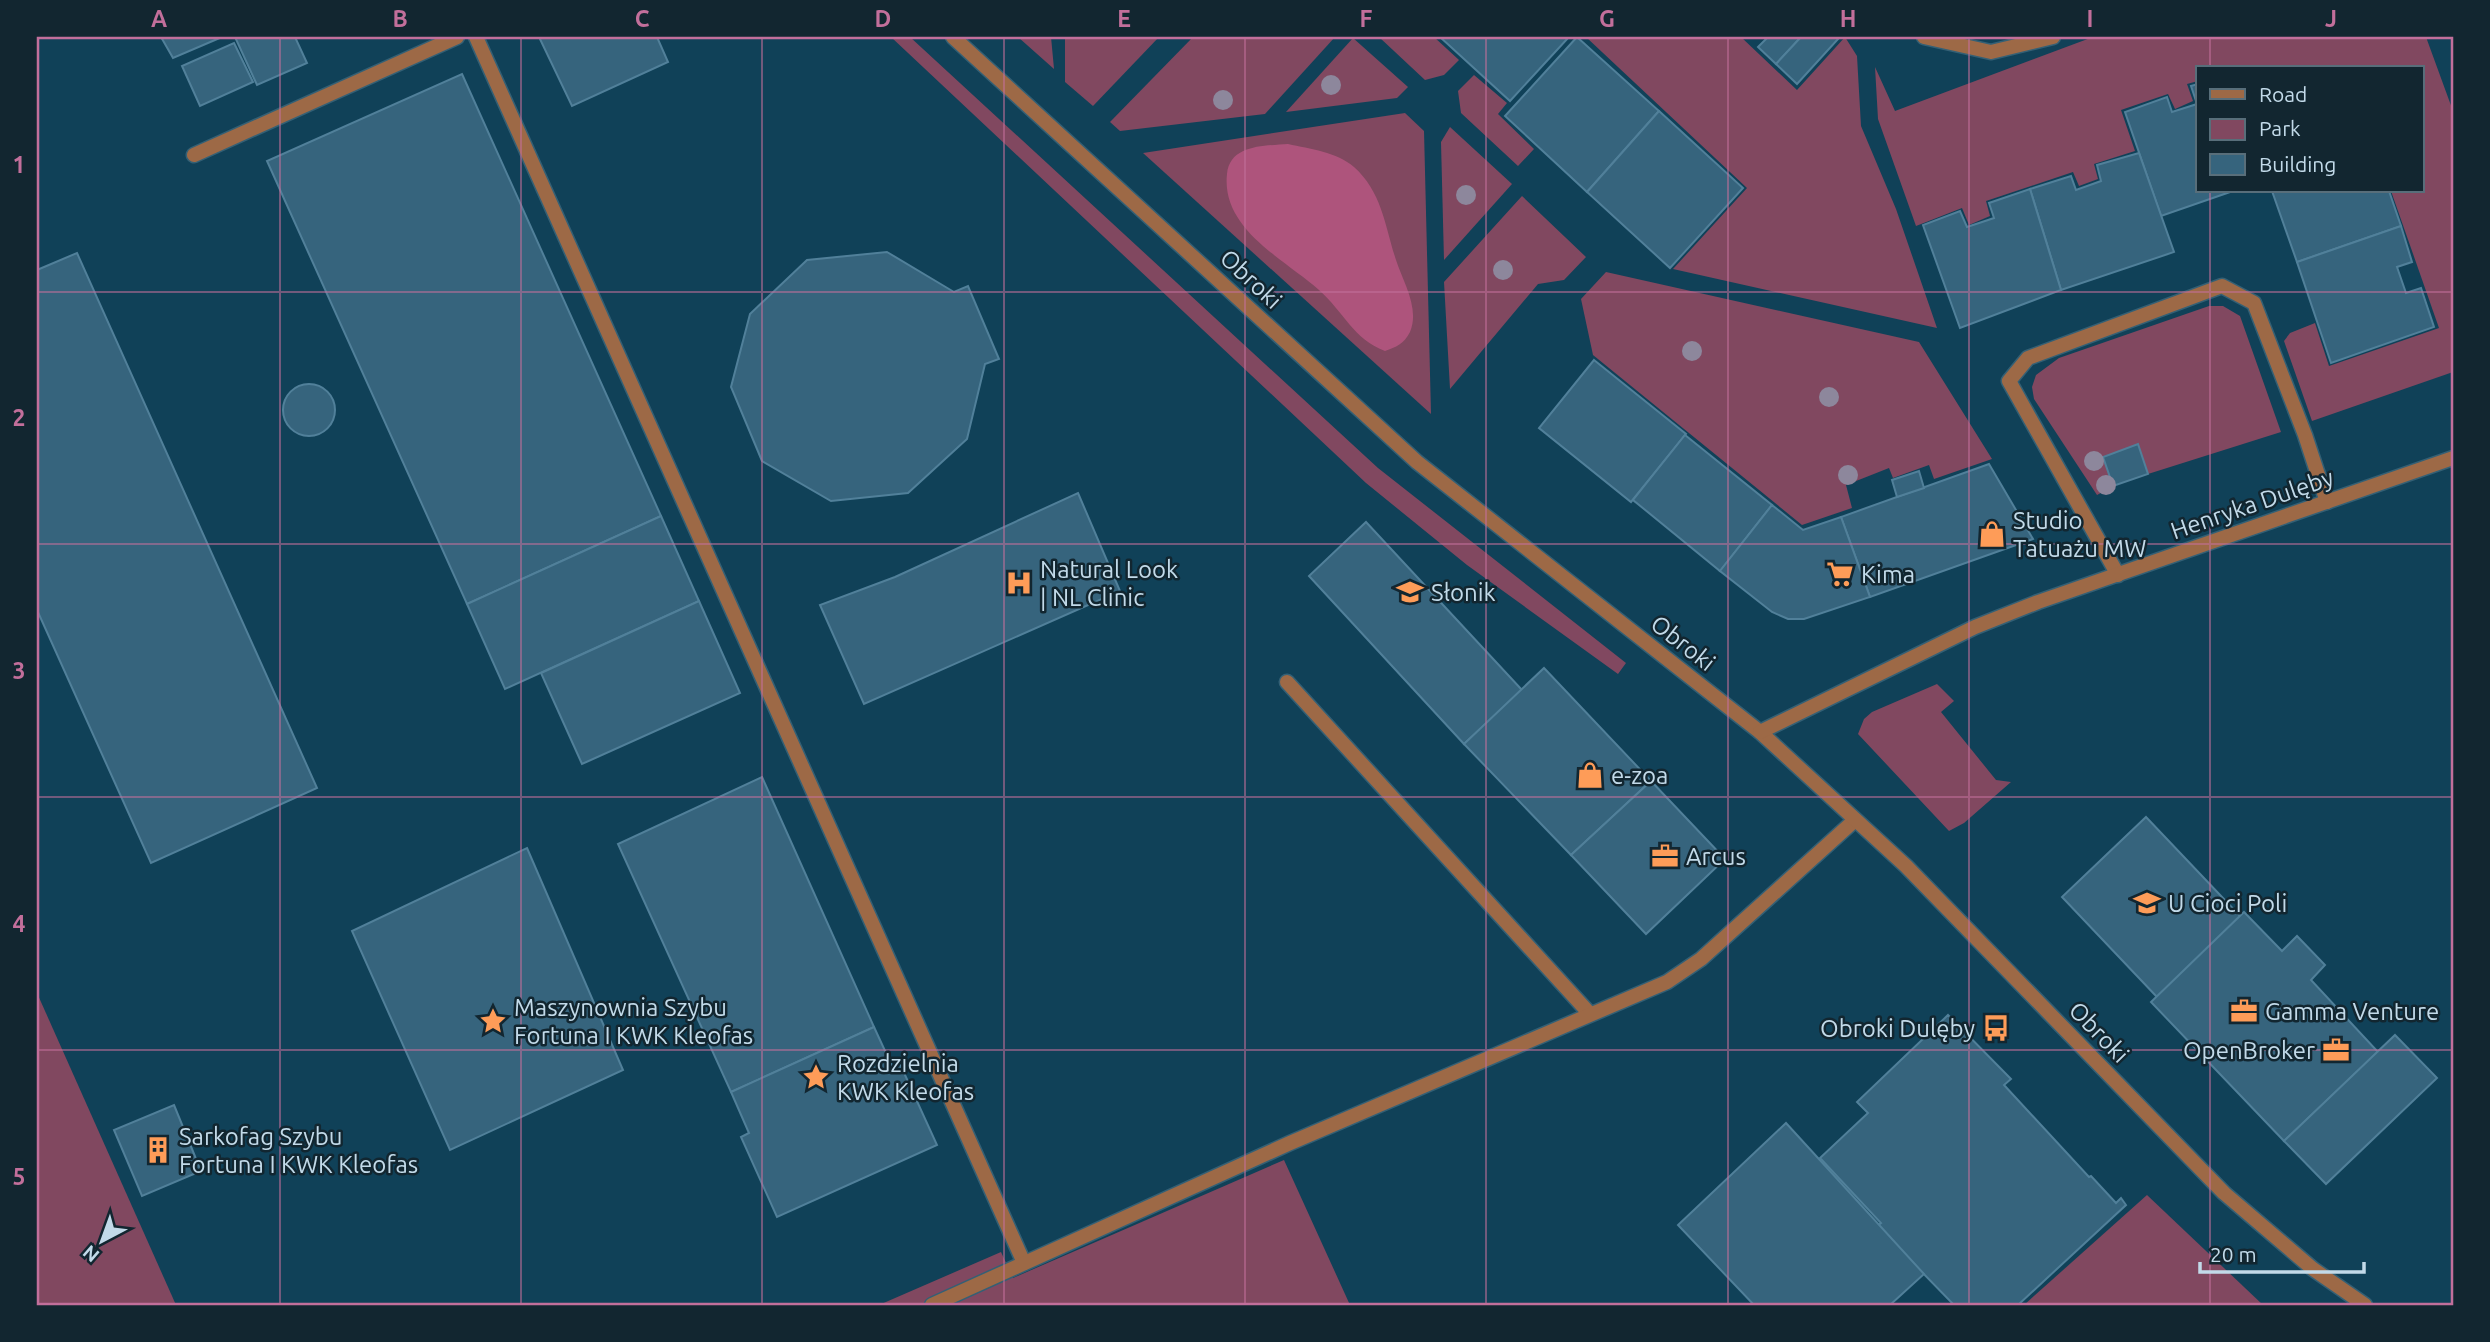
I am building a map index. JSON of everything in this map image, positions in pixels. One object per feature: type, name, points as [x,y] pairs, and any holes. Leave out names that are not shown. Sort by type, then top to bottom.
[{"type":"street","points":[[194,155],[457,37]]},
{"type":"street","points":[[476,37],[1024,1263]]},
{"type":"street","name":"Obroki","points":[[953,37],[1417,462],[1760,732],[1906,866],[2224,1193],[2313,1269],[2365,1305]]},
{"type":"street","points":[[1924,37],[1990,52],[2053,37]]},
{"type":"street","points":[[2118,575],[2009,381],[2028,358],[2222,286],[2253,303],[2305,435],[2326,502]]},
{"type":"street","name":"Henryka Dulęby","points":[[1760,732],[1975,627],[2453,458]]},
{"type":"street","points":[[1287,682],[1590,1014]]},
{"type":"street","points":[[932,1305],[1290,1143],[1684,972],[1855,820]]},
{"type":"green space","points":[[891,37],[910,37],[1378,468],[1626,663],[1618,674],[1467,565],[1366,483]]},
{"type":"green space","points":[[1018,37],[1051,37],[1054,69]]},
{"type":"green space","points":[[1065,37],[1159,37],[1093,106],[1065,82]]},
{"type":"green space","points":[[1193,37],[1335,37],[1265,114],[1120,131],[1110,122]]},
{"type":"green space","points":[[1379,37],[1434,37],[1459,60],[1444,75],[1425,80]]},
{"type":"green space","points":[[1586,37],[1741,37],[1797,90],[1845,37],[1857,56],[1861,126],[1896,209],[1937,328],[1673,269],[1747,188]]},
{"type":"green space","points":[[2093,37],[2426,37],[2453,111],[2453,372],[2312,421],[2284,341],[2290,333],[2315,323],[2329,366],[2439,328],[2391,192],[2424,192],[2424,66],[2196,66],[2196,82],[2187,84],[2193,101],[2175,109],[2168,94],[2121,110],[2135,151],[2094,164],[2098,179],[2079,186],[2073,172],[1986,201],[1990,216],[1969,225],[1962,208],[1916,226],[1878,119],[1875,67],[1895,111]]},
{"type":"green space","points":[[1353,38],[1408,87],[1397,98],[1286,112]]},
{"type":"green space","points":[[1474,75],[1507,103],[1498,114],[1534,149],[1518,166],[1461,113],[1458,91]]},
{"type":"green space","points":[[1405,113],[1424,131],[1431,414],[1143,153]]},
{"type":"green space","points":[[1450,127],[1512,184],[1444,260],[1441,142]]},
{"type":"green space","points":[[1522,196],[1586,257],[1564,280],[1538,284],[1450,389],[1444,282]]},
{"type":"green space","points":[[1606,272],[1919,342],[1992,459],[1934,479],[1929,465],[1893,478],[1889,468],[1846,485],[1852,508],[1802,525],[1593,355],[1581,299]]},
{"type":"green space","points":[[2209,306],[2223,306],[2240,316],[2281,432],[2148,474],[2138,445],[2103,457],[2114,486],[2097,495],[2034,399],[2032,387],[2036,375],[2059,358]]},
{"type":"green space","points":[[1937,684],[1954,701],[1941,712],[1996,780],[2011,782],[1964,823],[1949,831],[1858,734],[1864,719],[1872,712]]},
{"type":"green space","points":[[37,993],[176,1305],[37,1305]]},
{"type":"green space","points":[[1284,1160],[1350,1305],[879,1305],[1001,1252],[1013,1278]]},
{"type":"green space","points":[[2147,1195],[2263,1305],[2024,1305]]},
{"type":"shaded area","points":[[1288,144],[1323,152],[1347,162],[1363,177],[1377,198],[1412,304],[1413,323],[1410,332],[1396,346],[1385,351],[1365,340],[1328,298],[1258,241],[1244,227],[1234,211],[1228,194],[1227,174],[1235,157],[1260,146]]},
{"type":"building","points":[[161,37],[222,37],[173,58]]},
{"type":"building","points":[[235,37],[295,37],[307,63],[257,85]]},
{"type":"building","points":[[539,37],[657,37],[668,62],[572,106]]},
{"type":"building","points":[[1440,37],[1569,37],[1510,101]]},
{"type":"building","points":[[1577,37],[1659,111],[1587,192],[1505,116]]},
{"type":"building","points":[[1768,37],[1801,37],[1776,64],[1758,47]]},
{"type":"building","points":[[1801,37],[1839,38],[1797,84],[1776,64]]},
{"type":"building","points":[[234,43],[253,82],[200,106],[182,66]]},
{"type":"building","points":[[462,74],[661,516],[467,604],[267,161]]},
{"type":"building","points":[[2196,85],[2196,101],[2191,86]]},
{"type":"building","points":[[2167,97],[2172,112],[2196,104],[2196,192],[2230,192],[2161,216],[2125,112]]},
{"type":"building","points":[[1659,111],[1743,188],[1670,268],[1587,192]]},
{"type":"building","points":[[2139,153],[2174,252],[2061,290],[2030,189],[2071,176],[2076,190],[2101,181],[2097,165]]},
{"type":"building","points":[[2030,189],[2061,290],[1960,328],[1923,225],[1960,211],[1967,227],[1994,218],[1989,203]]},
{"type":"building","points":[[2272,192],[2389,192],[2401,226],[2297,262]]},
{"type":"building","points":[[2401,226],[2412,262],[2397,267],[2406,293],[2421,288],[2434,327],[2331,363],[2297,262]]},
{"type":"building","points":[[887,252],[954,292],[968,286],[999,359],[985,364],[967,439],[908,493],[831,501],[762,461],[731,387],[750,314],[807,260]]},
{"type":"building","points":[[77,253],[317,788],[151,863],[37,610],[37,270]]},
{"type":"building","points":[[1594,360],[1686,434],[1631,502],[1539,428]]},
{"type":"building","points":[[309,384],[328,391],[335,410],[328,429],[309,436],[290,429],[283,410],[290,391]]},
{"type":"building","points":[[1685,435],[1772,505],[1720,571],[1633,500]]},
{"type":"building","points":[[2138,444],[2148,474],[2113,486],[2103,457]]},
{"type":"building","points":[[1989,464],[2033,539],[1870,597],[1841,517]]},
{"type":"building","points":[[1919,471],[1924,488],[1897,497],[1892,480]]},
{"type":"building","points":[[1078,493],[1120,591],[864,704],[820,605],[895,577]]},
{"type":"building","points":[[1772,505],[1803,530],[1841,517],[1870,597],[1804,619],[1788,619],[1772,612],[1720,571]]},
{"type":"building","points":[[661,516],[699,601],[505,689],[467,604]]},
{"type":"building","points":[[1366,522],[1522,690],[1464,744],[1309,576]]},
{"type":"building","points":[[699,601],[740,693],[582,764],[541,673]]},
{"type":"building","points":[[1544,668],[1651,781],[1571,855],[1464,744]]},
{"type":"building","points":[[762,777],[874,1027],[731,1092],[618,844]]},
{"type":"building","points":[[1651,781],[1725,859],[1646,934],[1571,855]]},
{"type":"building","points":[[2146,817],[2241,917],[2157,997],[2062,897]]},
{"type":"building","points":[[527,848],[623,1070],[450,1150],[352,931]]},
{"type":"building","points":[[2244,912],[2282,951],[2297,936],[2325,965],[2311,980],[2378,1052],[2284,1141],[2151,1002]]},
{"type":"building","points":[[1948,1015],[2011,1079],[2004,1085],[2089,1177],[2091,1176],[2116,1203],[2121,1198],[2126,1205],[2018,1305],[1954,1305],[1877,1226],[1881,1223],[1820,1158],[1868,1113],[1857,1102]]},
{"type":"building","points":[[874,1027],[892,1066],[900,1064],[937,1145],[777,1217],[741,1137],[749,1133],[731,1092]]},
{"type":"building","points":[[2395,1035],[2437,1078],[2326,1184],[2284,1141]]},
{"type":"building","name":"Sarkofag Szybu Fortuna I KWK Kleofas","points":[[174,1105],[201,1171],[142,1196],[114,1130]]},
{"type":"building","points":[[1786,1123],[1924,1274],[1890,1305],[1754,1305],[1678,1225]]},
{"type":"place","name":"Studio Tatuażu MW","points":[[1992,534]]},
{"type":"place","name":"Kima","points":[[1840,574]]},
{"type":"place","name":"Natural Look | NL Clinic","points":[[1019,583]]},
{"type":"place","name":"Słonik","points":[[1410,592]]},
{"type":"place","name":"e-zoa","points":[[1590,775]]},
{"type":"place","name":"Arcus","points":[[1665,856]]},
{"type":"place","name":"U Cioci Poli","points":[[2147,903]]},
{"type":"place","name":"Gamma Venture","points":[[2244,1011]]},
{"type":"place","name":"Maszynownia Szybu Fortuna I KWK Kleofas","points":[[493,1021]]},
{"type":"place","name":"Obroki Dulęby","points":[[1996,1028]]},
{"type":"place","name":"OpenBroker","points":[[2336,1050]]},
{"type":"place","name":"Rozdzielnia KWK Kleofas","points":[[816,1077]]},
{"type":"place","name":"Sarkofag Szybu Fortuna I KWK Kleofas","points":[[158,1150]]}]
